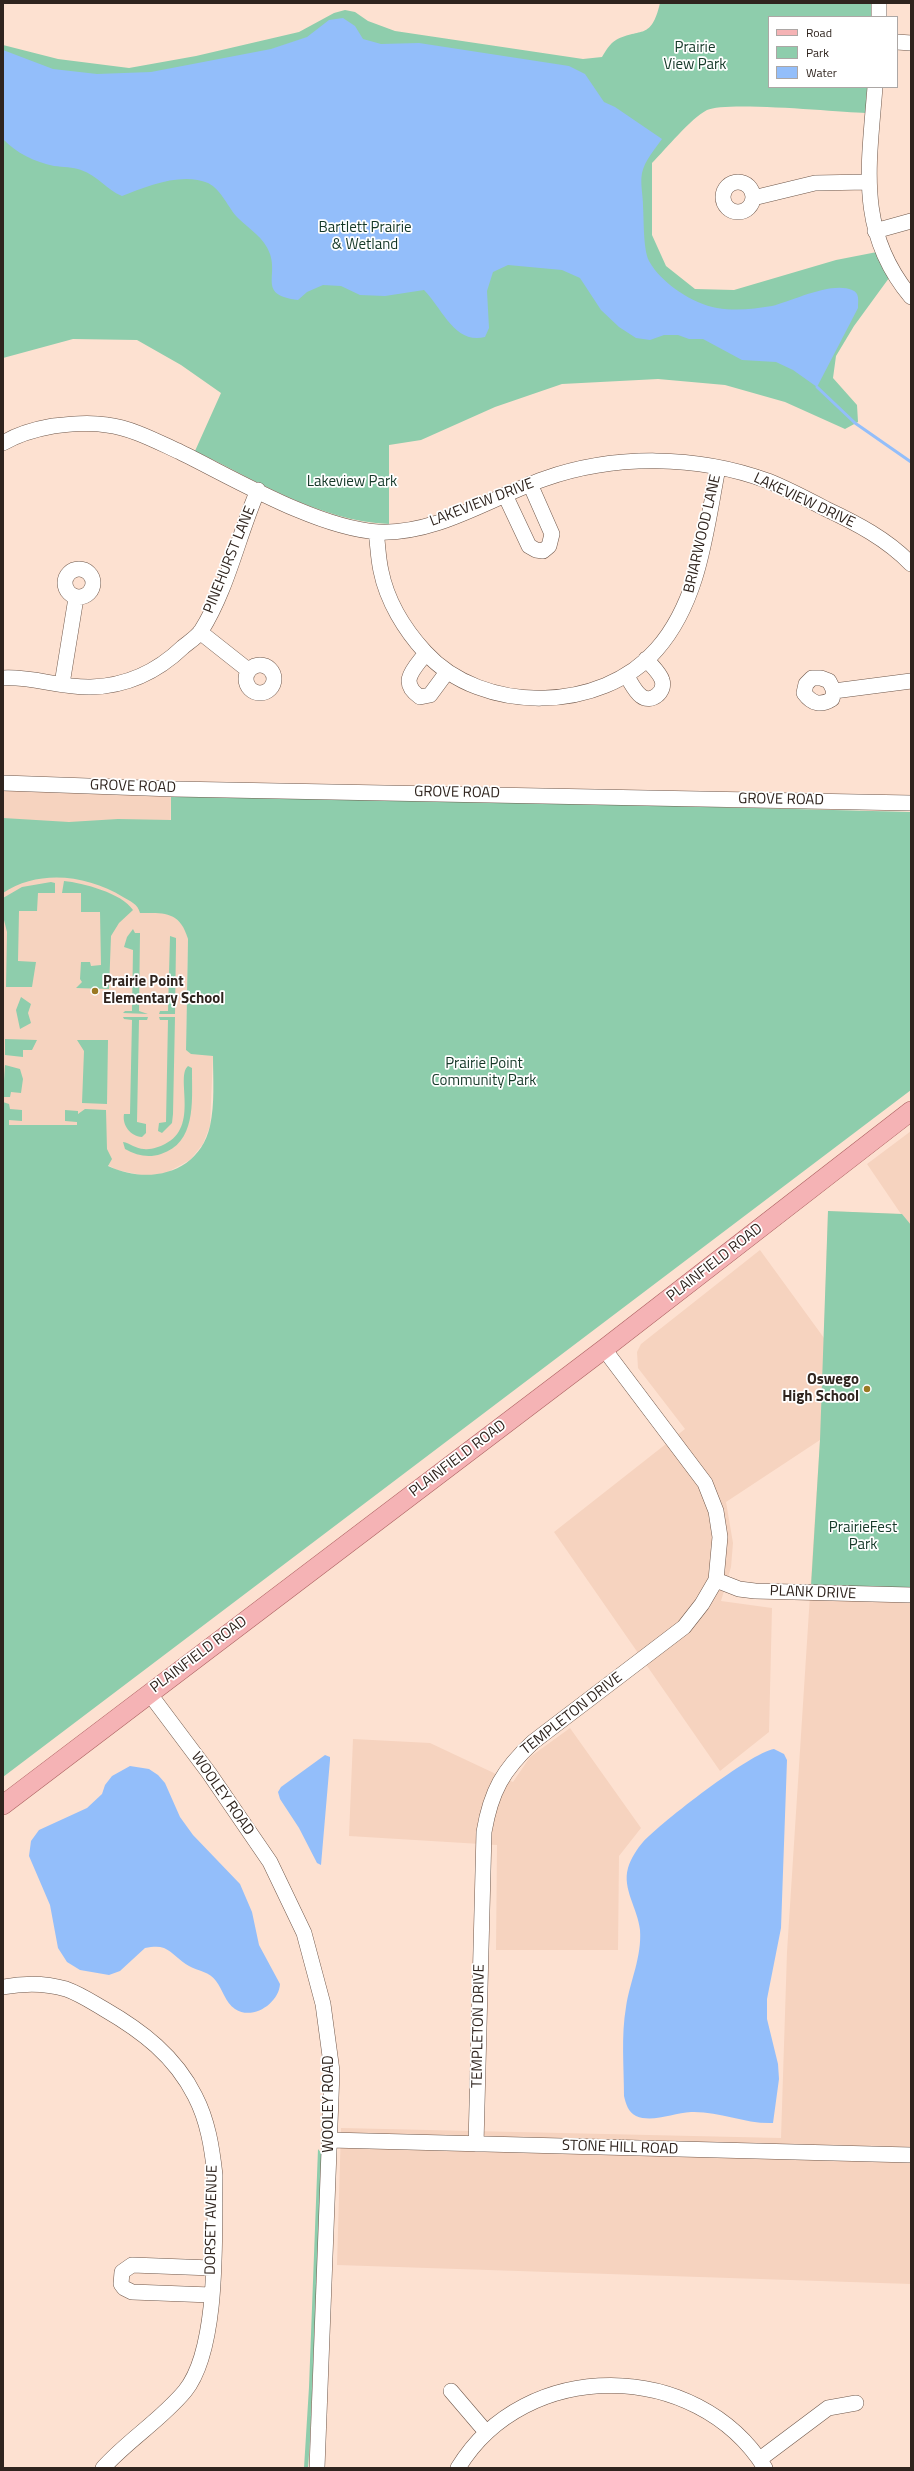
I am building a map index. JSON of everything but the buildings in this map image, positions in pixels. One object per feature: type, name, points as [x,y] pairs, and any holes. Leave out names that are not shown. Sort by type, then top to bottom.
[{"type":"main road","name":"PLAINFIELD ROAD","points":[[3,1805],[604,1349],[911,1111]]},
{"type":"street","points":[[879,3],[879,16]]},
{"type":"street","points":[[898,42],[911,43]]},
{"type":"street","points":[[875,88],[867,182],[870,208],[876,231],[888,264],[911,297]]},
{"type":"street","points":[[753,198],[815,183],[867,182]]},
{"type":"street","points":[[876,231],[911,221]]},
{"type":"street","name":"LAKEVIEW DRIVE","points":[[3,443],[43,428],[76,423],[108,425],[145,436],[314,516],[344,526],[376,532],[407,530],[441,522],[505,494],[566,472],[605,464],[645,460],[675,462],[718,468],[771,482],[869,531],[898,550],[911,564]]},
{"type":"street","name":"BRIARWOOD LANE","points":[[376,532],[381,571],[391,600],[408,632],[426,654],[447,672],[482,689],[524,698],[560,698],[591,690],[626,675],[646,660],[670,631],[686,602],[697,570],[718,468]]},
{"type":"street","points":[[505,494],[529,546],[536,550],[543,551],[549,546],[552,534],[530,484]]},
{"type":"street","name":"PINEHURST LANE","points":[[3,678],[89,687],[132,680],[168,662],[200,632],[222,590],[238,538],[258,490]]},
{"type":"street","points":[[62,684],[76,598]]},
{"type":"street","points":[[200,632],[248,670]]},
{"type":"street","points":[[426,654],[410,674],[408,684],[413,692],[420,697],[430,696],[447,672]]},
{"type":"street","points":[[626,675],[641,696],[648,699],[656,697],[662,689],[662,680],[646,660]]},
{"type":"street","points":[[834,691],[911,681]]},
{"type":"street","name":"GROVE ROAD","points":[[3,783],[174,789],[911,803]]},
{"type":"street","name":"TEMPLETON DRIVE","points":[[476,2144],[484,1832],[488,1808],[497,1785],[512,1761],[534,1742],[684,1627],[702,1604],[716,1580],[720,1537],[716,1511],[705,1484],[604,1349]]},
{"type":"street","name":"PLANK DRIVE","points":[[716,1580],[739,1589],[755,1591],[911,1596]]},
{"type":"street","name":"WOOLEY ROAD","points":[[149,1693],[209,1773],[270,1862],[304,1932],[323,2004],[331,2064],[330,2140],[317,2468]]},
{"type":"street","name":"DORSET AVENUE","points":[[3,1987],[30,1984],[48,1985],[82,1996],[153,2041],[185,2077],[205,2120],[213,2151],[215,2175],[212,2268],[206,2345],[193,2379],[167,2412],[134,2437],[103,2468]]},
{"type":"street","name":"STONE HILL ROAD","points":[[330,2140],[911,2155]]},
{"type":"street","points":[[211,2295],[132,2292],[124,2288],[121,2278],[122,2272],[132,2265],[212,2268]]},
{"type":"street","points":[[458,2468],[486,2432],[508,2417],[539,2400],[567,2390],[601,2384],[641,2386],[677,2397],[708,2412],[734,2432],[762,2463],[828,2408],[856,2403]]},
{"type":"street","points":[[451,2391],[486,2432]]},
{"type":"shaded area","name":"Prairie Point Elementary School","points":[[3,789],[171,793],[169,911],[185,928],[188,939],[186,1050],[213,1056],[210,1126],[203,1144],[190,1160],[166,1173],[146,1176],[117,1170],[104,1163],[3,1275]]},
{"type":"shaded area","points":[[911,1131],[911,2284],[337,2265],[341,2128],[781,2138],[787,1952],[820,1440],[726,1502],[733,1543],[731,1567],[721,1601],[772,1608],[769,1732],[720,1771],[554,1532],[685,1429],[638,1368],[637,1352],[641,1344],[760,1250],[824,1338],[828,1211],[901,1214],[867,1164]]},
{"type":"shaded area","points":[[570,1728],[641,1828],[619,1856],[618,1950],[496,1950],[497,1845],[349,1836],[353,1739],[430,1743],[513,1782],[530,1757]]},
{"type":"green space","name":"Bartlett Prairie & Wetland","points":[[660,3],[872,3],[871,16],[768,16],[768,88],[867,88],[866,113],[758,107],[718,108],[707,110],[693,120],[652,163],[652,235],[666,266],[695,289],[734,290],[836,260],[877,252],[889,278],[854,326],[836,356],[833,378],[857,405],[858,422],[845,429],[785,402],[725,385],[658,379],[562,384],[495,407],[421,440],[389,445],[389,524],[363,521],[313,507],[265,486],[195,451],[221,393],[181,365],[137,340],[73,339],[3,358],[3,45],[58,59],[129,68],[196,56],[299,32],[334,13],[345,10],[355,12],[368,21],[395,31],[583,59],[602,57],[614,41],[649,28],[657,15]]},
{"type":"green space","name":"Prairie Point Community Park","points":[[171,793],[911,812],[911,1090],[3,1777],[3,1102],[9,1104],[10,1109],[22,1110],[22,1121],[9,1120],[9,1125],[77,1125],[77,1122],[65,1121],[65,1110],[78,1111],[78,1114],[85,1109],[106,1110],[107,1149],[112,1159],[108,1166],[123,1172],[139,1175],[170,1171],[183,1165],[195,1155],[204,1142],[210,1126],[213,1109],[213,1056],[191,1054],[186,1050],[188,939],[185,930],[176,918],[164,914],[140,913],[136,905],[131,901],[109,890],[79,880],[47,878],[32,880],[17,885],[3,893],[3,818],[69,822],[118,819],[171,820]]},
{"type":"green space","points":[[64,881],[102,890],[128,904],[133,910],[119,923],[111,936],[109,989],[76,988],[82,982],[80,979],[81,962],[90,962],[91,966],[101,965],[100,912],[81,912],[81,893],[62,893]]},
{"type":"green space","points":[[51,882],[55,883],[55,893],[38,893],[37,911],[19,911],[18,961],[36,962],[32,987],[6,987],[7,932],[3,916],[3,898],[22,887]]},
{"type":"green space","points":[[133,929],[135,933],[140,933],[139,1011],[148,1014],[123,1013],[125,1011],[132,1011],[133,950],[124,947],[127,937]]},
{"type":"green space","points":[[170,936],[176,938],[175,1014],[159,1014],[160,1011],[168,1011]]},
{"type":"green space","points":[[21,997],[31,1004],[28,1013],[31,1023],[20,1029],[16,1010]]},
{"type":"green space","points":[[123,1017],[148,1017],[147,1020],[139,1020],[137,1122],[146,1124],[146,1133],[142,1137],[134,1135],[124,1122],[124,1114],[130,1114],[132,1020],[124,1019]]},
{"type":"green space","points":[[159,1017],[175,1017],[172,1123],[162,1133],[158,1131],[159,1123],[166,1122],[168,1020],[160,1020]]},
{"type":"green space","points":[[5,1039],[37,1040],[32,1050],[23,1050],[23,1057],[5,1055]]},
{"type":"green space","points":[[77,1040],[108,1040],[107,1104],[82,1103],[84,1051]]},
{"type":"green space","points":[[5,1065],[20,1069],[23,1079],[21,1093],[11,1092],[10,1097],[3,1097]]},
{"type":"green space","points":[[188,1066],[192,1068],[190,1120],[181,1141],[172,1149],[152,1156],[138,1155],[125,1149],[123,1142],[141,1149],[149,1149],[165,1144],[176,1136],[182,1126],[184,1115],[184,1080],[185,1072]]},
{"type":"green space","name":"PrairieFest Park","points":[[828,1211],[902,1214],[911,1225],[911,1588],[811,1586],[820,1440]]},
{"type":"green space","points":[[318,2149],[322,2154],[310,2441],[308,2468],[304,2468],[309,2387]]},
{"type":"water","points":[[343,18],[355,26],[363,39],[381,44],[419,43],[569,66],[585,74],[604,102],[615,107],[662,139],[645,164],[641,177],[641,185],[647,256],[654,269],[669,284],[678,291],[698,302],[717,308],[731,309],[752,309],[772,306],[812,293],[834,288],[844,288],[855,291],[858,297],[858,308],[817,387],[793,370],[776,362],[742,360],[703,339],[689,339],[678,335],[664,335],[650,340],[636,338],[619,327],[601,310],[580,278],[562,270],[508,265],[493,272],[487,291],[489,328],[485,337],[475,338],[465,336],[457,330],[443,315],[424,290],[385,296],[360,295],[341,286],[323,285],[307,292],[298,300],[286,298],[274,290],[272,284],[272,263],[270,254],[264,243],[234,214],[217,190],[208,183],[198,180],[176,180],[142,188],[122,196],[81,170],[54,166],[33,159],[14,149],[3,139],[3,50],[53,69],[97,74],[151,72],[271,49],[307,37],[329,20]]},
{"type":"water","points":[[774,1749],[784,1754],[787,1760],[781,1928],[767,1999],[767,2019],[778,2064],[779,2079],[773,2123],[752,2122],[701,2112],[691,2112],[656,2118],[642,2118],[636,2116],[629,2110],[624,2096],[624,2018],[638,1959],[640,1940],[639,1922],[627,1884],[629,1864],[643,1842],[686,1805],[746,1762],[762,1753]]},
{"type":"water","points":[[325,1755],[330,1757],[330,1760],[321,1865],[317,1863],[299,1828],[280,1799],[278,1792],[281,1787]]},
{"type":"water","points":[[130,1766],[149,1769],[158,1775],[165,1783],[180,1817],[193,1835],[240,1884],[252,1912],[259,1945],[280,1984],[279,1991],[275,1998],[264,2008],[249,2013],[235,2009],[226,1999],[213,1978],[189,1966],[164,1948],[145,1948],[120,1971],[109,1975],[80,1970],[67,1962],[58,1948],[50,1905],[29,1856],[31,1841],[39,1830],[87,1808],[102,1794],[105,1785],[112,1776]]},
{"type":"waterway","points":[[817,387],[855,423],[911,462]]},
{"type":"place","name":"Prairie Point Elementary School","points":[[95,991]]},
{"type":"place","name":"Oswego High School","points":[[867,1389]]},
{"type":"park label","name":"Prairie View Park","points":[[695,56]]},
{"type":"park label","name":"Lakeview Park","points":[[352,482]]}]
